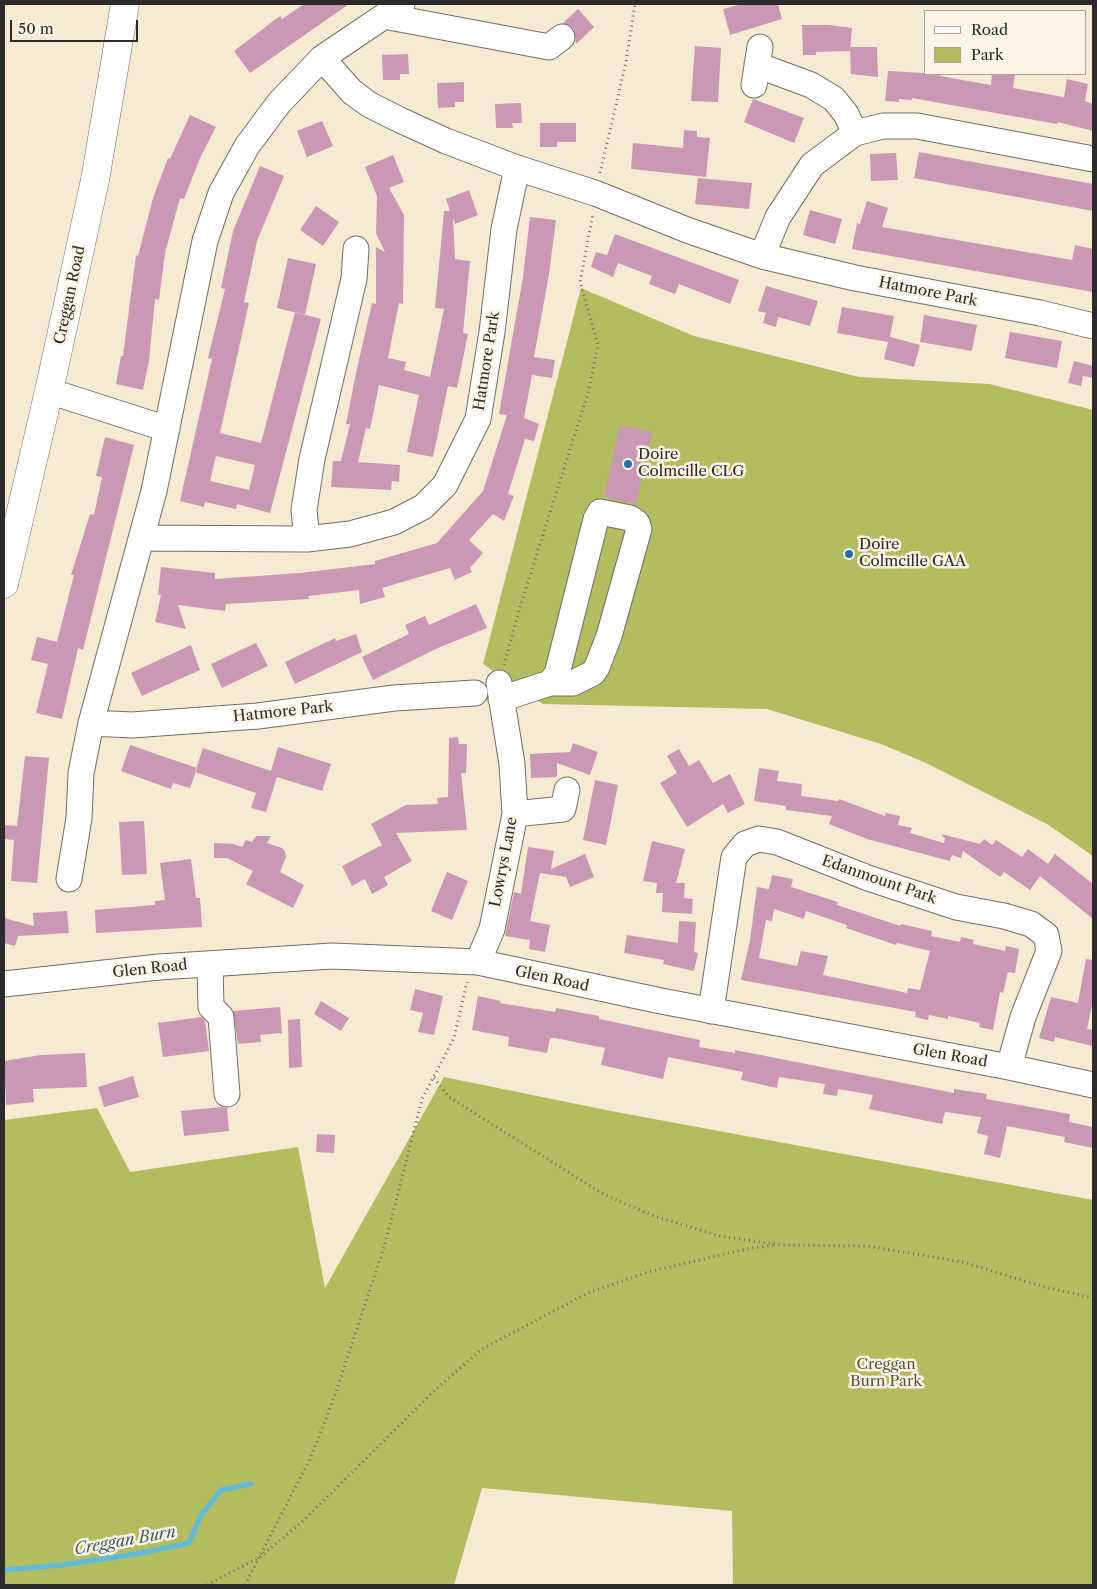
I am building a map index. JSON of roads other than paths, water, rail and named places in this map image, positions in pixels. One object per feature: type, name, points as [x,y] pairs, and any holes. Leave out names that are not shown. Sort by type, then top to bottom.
[{"type":"main road","name":"Creggan Road","points":[[4,584],[49,391],[94,180],[125,4]]},
{"type":"street","points":[[70,879],[79,818],[81,773],[91,723],[142,538],[167,430],[205,241],[221,193],[247,146],[279,103],[322,58],[393,10],[549,47],[562,37]]},
{"type":"street","name":"Hatmore Park","points":[[322,58],[352,92],[370,106],[446,140],[517,168],[595,193],[687,230],[762,256],[856,278],[1040,313],[1093,326]]},
{"type":"street","points":[[757,66],[811,85],[834,99],[846,114],[855,133]]},
{"type":"street","points":[[762,256],[778,217],[812,165],[855,133],[883,126],[916,126],[1093,160]]},
{"type":"street","name":"Hatmore Park","points":[[142,538],[306,539],[350,534],[394,522],[423,507],[445,485],[478,419],[492,332],[504,229],[517,168]]},
{"type":"street","points":[[306,539],[304,510],[312,459],[354,279],[356,249]]},
{"type":"street","points":[[49,391],[167,430]]},
{"type":"street","points":[[600,512],[630,518],[637,523],[639,530],[609,636],[597,668],[593,673],[573,683],[550,683],[557,674],[596,519],[600,512]]},
{"type":"street","name":"Lowrys Lane","points":[[475,962],[492,929],[515,814],[508,692],[550,683]]},
{"type":"street","name":"Hatmore Park","points":[[91,723],[132,725],[258,716],[394,698],[475,693]]},
{"type":"street","points":[[515,814],[564,807]]},
{"type":"street","name":"Edanmount Park","points":[[711,1011],[734,857],[744,844],[759,839],[776,842],[868,878],[956,907],[1004,916],[1031,924],[1046,935],[1049,951],[1023,1017],[1009,1067]]},
{"type":"street","name":"Glen Road","points":[[4,984],[159,967],[332,956],[475,962],[711,1011],[1009,1067],[1093,1085]]},
{"type":"street","points":[[210,964],[211,1007],[221,1017],[227,1094]]},
{"type":"waterway","name":"Creggan Burn","points":[[4,1570],[62,1565],[136,1554],[189,1543],[201,1515],[221,1490],[251,1484]]},
{"type":"place","name":"Doire Colmcille CLG","points":[[628,464]]},
{"type":"place","name":"Doire Colmcille GAA","points":[[849,554]]},
{"type":"park label","name":"Creggan Burn Park","points":[[886,1374]]}]
